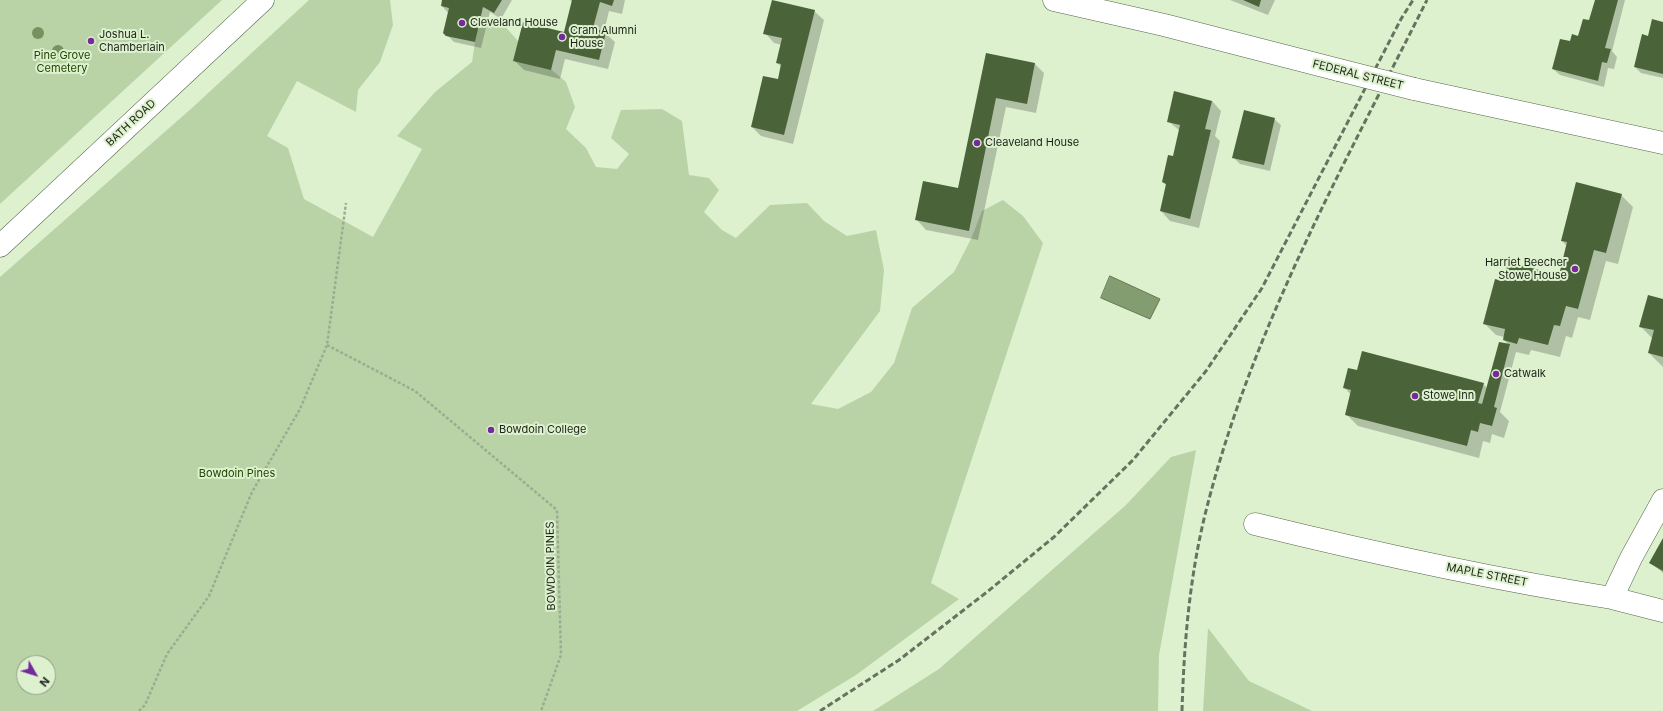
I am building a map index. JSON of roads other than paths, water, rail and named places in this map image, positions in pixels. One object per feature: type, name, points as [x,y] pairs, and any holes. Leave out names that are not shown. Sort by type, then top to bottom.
[{"type":"street","name":"BATH ROAD","points":[[0,246],[42,209],[82,168],[263,0]]},
{"type":"street","name":"FEDERAL STREET","points":[[1054,0],[1164,25],[1414,89],[1663,143]]},
{"type":"street","points":[[1612,598],[1631,558],[1663,500]]},
{"type":"street","name":"MAPLE STREET","points":[[1255,524],[1485,576],[1612,598],[1663,611]]},
{"type":"railway","points":[[820,711],[899,660],[987,592],[1054,537],[1133,460],[1206,371],[1262,288],[1401,19],[1413,0]]},
{"type":"railway","points":[[1182,711],[1186,632],[1192,580],[1208,503],[1227,437],[1250,372],[1304,246],[1427,0]]},
{"type":"place","name":"Cleveland House","points":[[462,23]]},
{"type":"place","name":"Cram Alumni House","points":[[562,37]]},
{"type":"place","name":"Joshua L. Chamberlain","points":[[91,41]]},
{"type":"place","name":"Cleaveland House","points":[[977,143]]},
{"type":"place","name":"Harriet Beecher Stowe House","points":[[1575,269]]},
{"type":"place","name":"Catwalk","points":[[1496,374]]},
{"type":"place","name":"Stowe Inn","points":[[1415,396]]},
{"type":"place","name":"Bowdoin College","points":[[491,430]]},
{"type":"park label","name":"Pine Grove Cemetery","points":[[62,62]]},
{"type":"park label","name":"Bowdoin Pines","points":[[237,474]]}]
